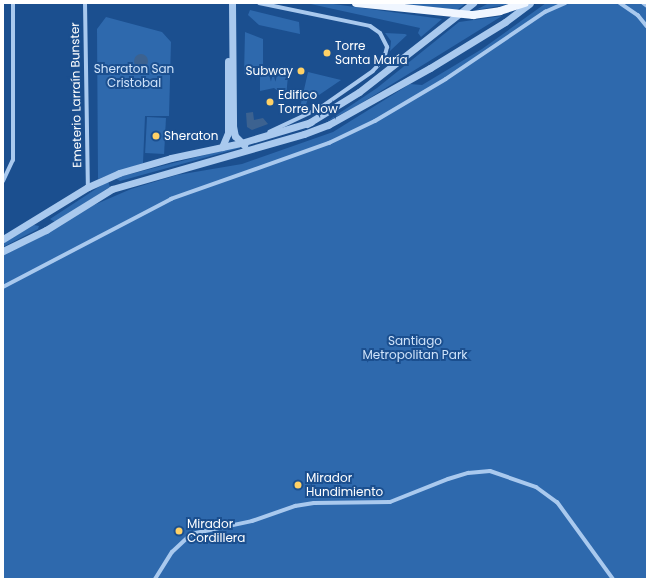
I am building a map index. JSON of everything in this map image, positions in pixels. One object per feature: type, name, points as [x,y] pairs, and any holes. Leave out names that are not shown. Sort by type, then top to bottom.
[{"type":"main road","points":[[356,3],[453,15],[473,15],[500,11],[525,3]]},
{"type":"street","points":[[3,181],[13,160],[13,3]]},
{"type":"street","name":"Emeterio Larraín Bunster","points":[[85,3],[88,187]]},
{"type":"street","points":[[232,3],[233,126],[235,136],[241,143],[251,149]]},
{"type":"street","points":[[257,139],[329,102],[373,71],[384,59],[387,51],[385,40],[377,30],[370,26],[259,3]]},
{"type":"street","points":[[268,144],[311,122],[359,92],[473,3]]},
{"type":"street","points":[[3,251],[37,235],[112,189],[315,131],[346,116],[490,32],[530,3]]},
{"type":"street","points":[[3,287],[171,199],[329,143],[375,121],[478,58],[545,12],[565,3]]},
{"type":"street","points":[[620,3],[638,15],[647,26]]},
{"type":"street","points":[[643,3],[647,6]]},
{"type":"street","points":[[222,147],[228,133],[228,36],[232,25]]},
{"type":"street","points":[[3,239],[88,187],[139,167],[257,139],[311,122]]},
{"type":"street","points":[[47,213],[45,220],[52,226]]},
{"type":"street","points":[[29,223],[34,223],[38,226],[37,235]]},
{"type":"street","points":[[155,579],[172,552],[191,534],[252,521],[295,506],[314,503],[390,502],[448,479],[468,473],[490,471],[536,487],[557,502],[614,579]]},
{"type":"green space","points":[[306,3],[326,3],[442,19],[421,37],[418,33],[420,28]]},
{"type":"green space","points":[[395,3],[466,3],[457,10]]},
{"type":"green space","points":[[489,3],[515,3],[476,10]]},
{"type":"green space","name":"Santiago Metropolitan Park","points":[[546,3],[647,3],[647,579],[3,579],[3,254],[27,244],[94,205],[131,189],[177,175],[242,164],[333,132],[410,84],[422,85],[482,49]]},
{"type":"green space","points":[[250,10],[299,22],[300,34],[259,25],[248,15]]},
{"type":"green space","points":[[502,16],[355,107],[326,122],[377,88],[459,22]]},
{"type":"green space","name":"Sheraton San Cristobal","points":[[106,17],[162,32],[171,42],[169,116],[145,116],[143,163],[98,179],[97,29]]},
{"type":"green space","points":[[245,32],[263,39],[263,75],[288,76],[286,97],[274,88],[260,91],[260,76],[244,74]]},
{"type":"green space","points":[[385,33],[407,35],[390,51],[391,41]]},
{"type":"green space","points":[[308,72],[341,80],[319,95],[310,93],[303,113],[299,112]]},
{"type":"green space","name":"Sheraton","points":[[147,117],[166,118],[164,154],[145,153]]},
{"type":"green space","points":[[240,146],[240,148],[120,181],[115,178]]},
{"type":"green space","points":[[108,181],[110,187],[55,222],[50,219]]},
{"type":"green space","points":[[34,225],[39,226],[38,229],[3,247],[3,243]]},
{"type":"shaded area","points":[[138,54],[144,54],[148,58],[148,64],[144,68],[138,68],[134,64],[134,58]]},
{"type":"shaded area","points":[[253,112],[254,120],[263,118],[268,124],[252,130],[247,127],[246,113]]},
{"type":"place","name":"Torre Santa María","points":[[327,53]]},
{"type":"place","name":"Subway","points":[[301,71]]},
{"type":"place","name":"Edifico Torre Now","points":[[270,102]]},
{"type":"place","name":"Sheraton","points":[[156,136]]},
{"type":"place","name":"Mirador Hundimiento","points":[[298,485]]},
{"type":"place","name":"Mirador Cordillera","points":[[179,531]]}]
